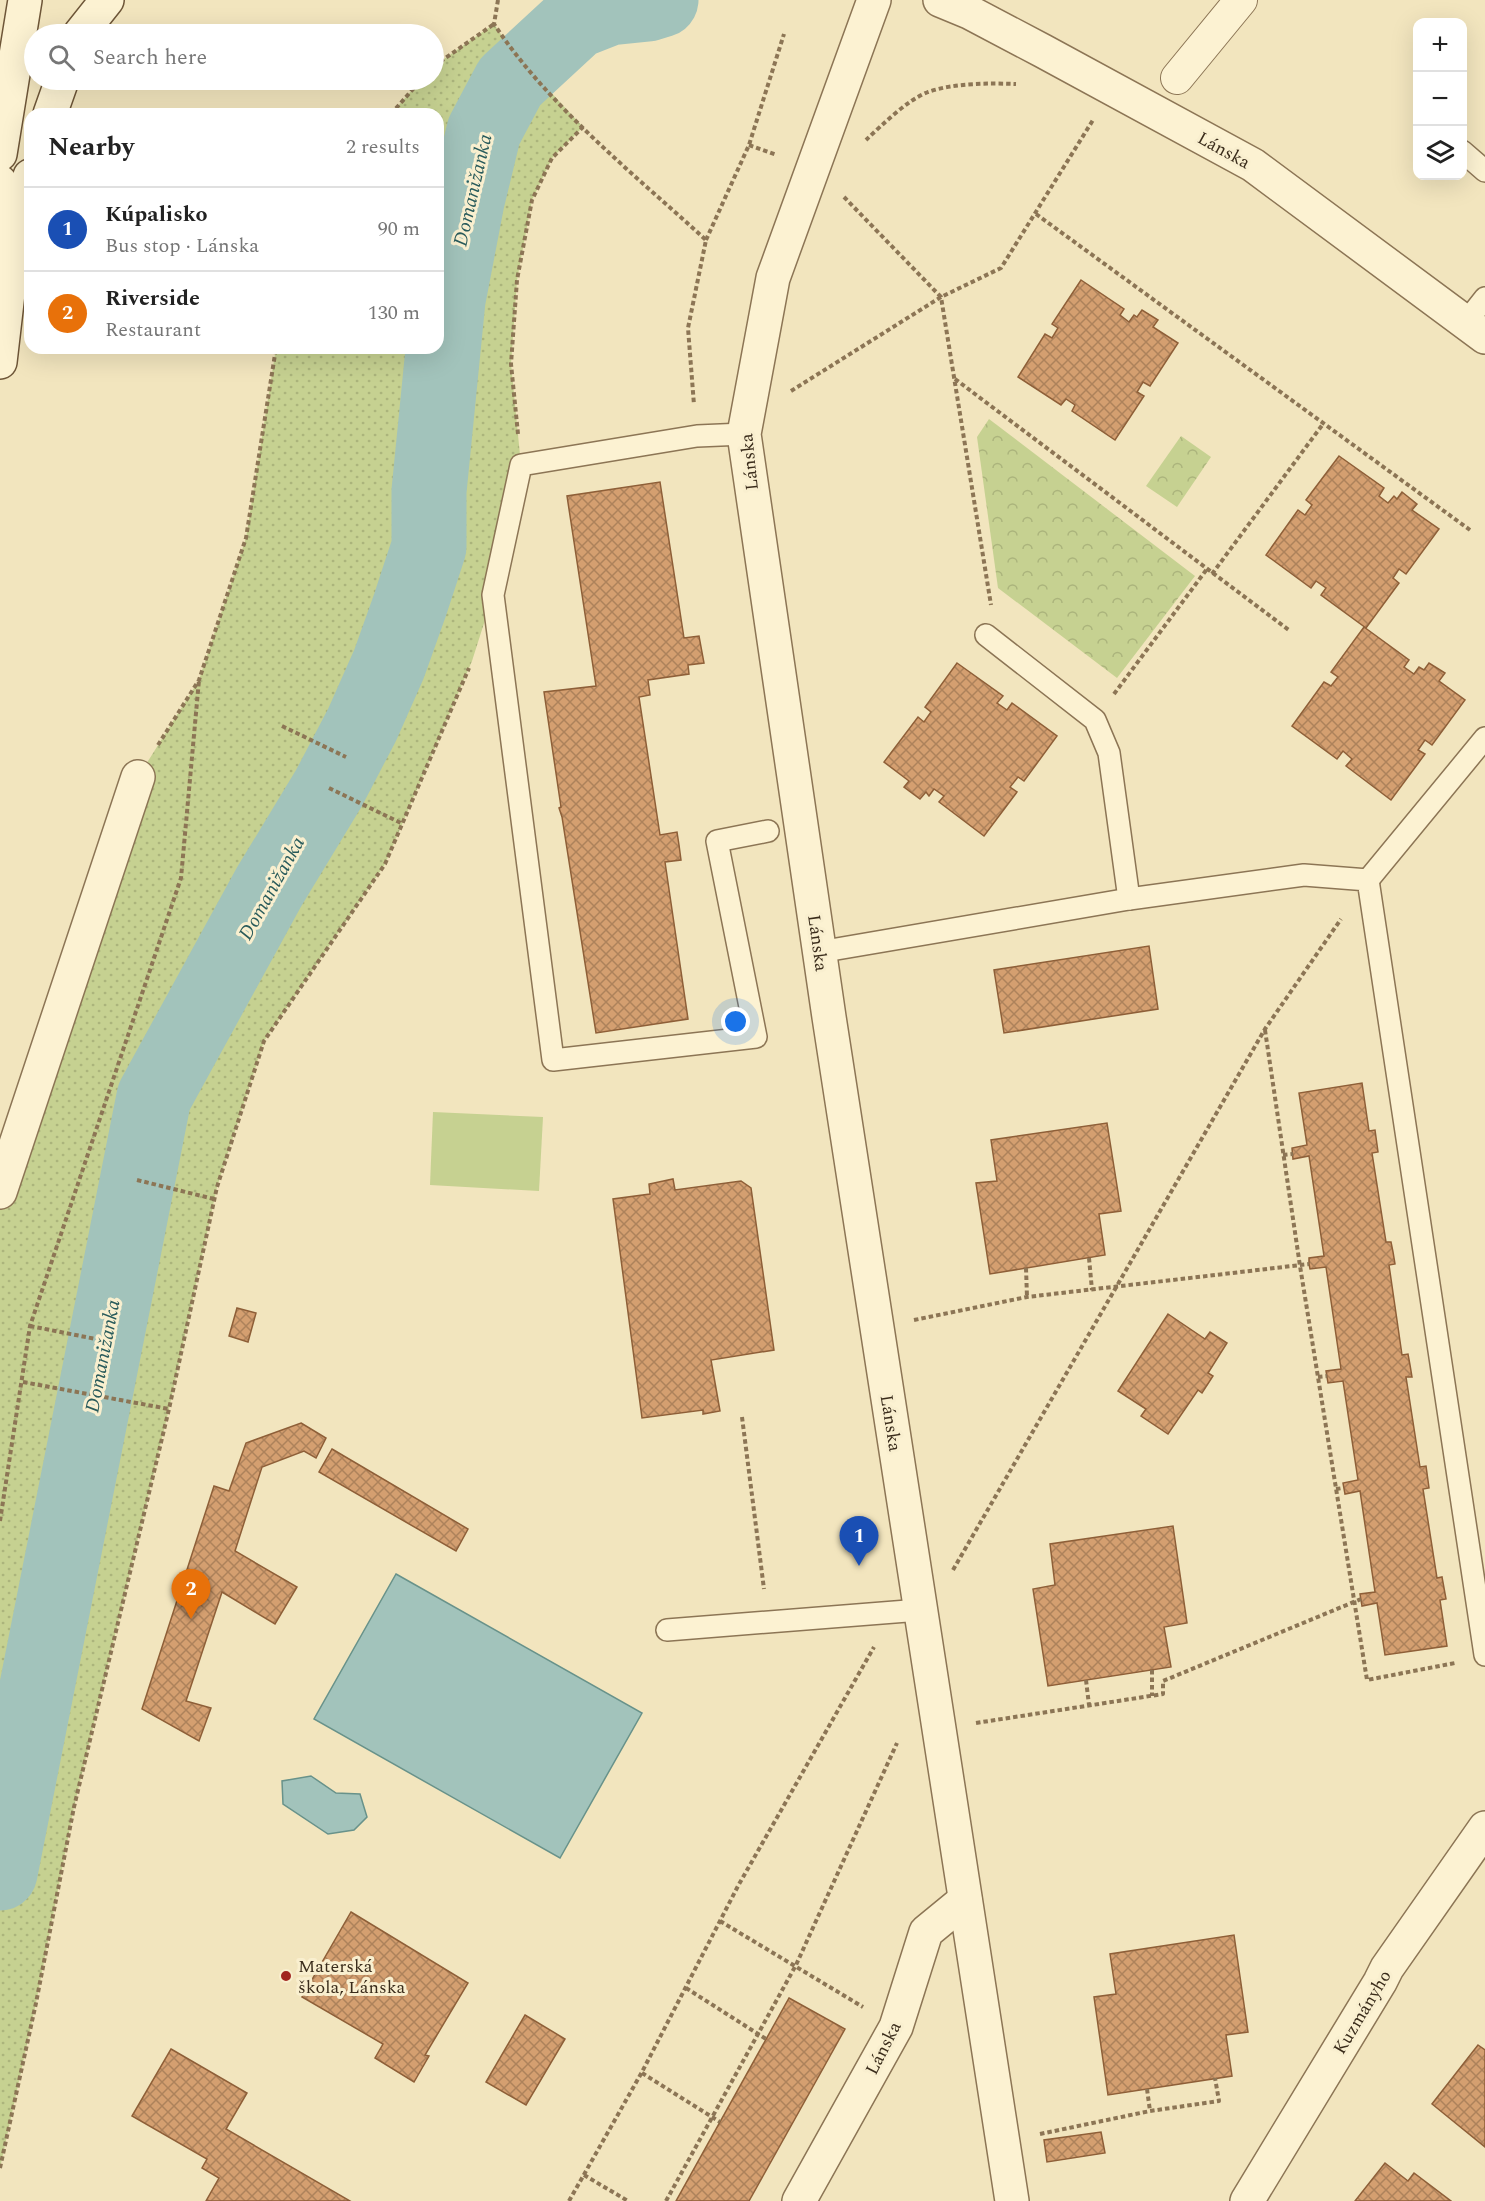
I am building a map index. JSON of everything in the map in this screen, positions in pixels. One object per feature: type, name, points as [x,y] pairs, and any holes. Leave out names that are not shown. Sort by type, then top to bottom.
[{"type":"street","points":[[88,24],[107,0]]},
{"type":"street","name":"Lánska","points":[[874,0],[773,278],[744,434],[819,952],[1012,2201]]},
{"type":"street","name":"Lánska","points":[[940,0],[1025,41],[1253,165],[1479,319]]},
{"type":"street","points":[[1177,78],[1241,0]]},
{"type":"street","points":[[0,154],[23,14]]},
{"type":"street","points":[[52,108],[58,90]]},
{"type":"street","points":[[0,182],[17,216]]},
{"type":"street","points":[[0,362],[17,216],[24,194]]},
{"type":"street","points":[[0,1192],[138,777]]},
{"type":"street","name":"Kuzmányho","points":[[1247,2201],[1387,1968],[1485,1828]]},
{"type":"street","name":"Lánska","points":[[799,2201],[896,2027],[926,1932],[965,1900]]},
{"type":"lane","points":[[1467,155],[1485,171]]},
{"type":"lane","points":[[744,434],[697,436],[521,465],[493,595],[554,1060],[756,1037],[717,841],[768,831]]},
{"type":"lane","points":[[986,635],[1095,720],[1109,753],[1129,899]]},
{"type":"lane","points":[[1485,738],[1368,880],[1485,1655]]},
{"type":"lane","points":[[819,952],[1129,899],[1304,875],[1368,880]]},
{"type":"lane","points":[[667,1630],[920,1610]]},
{"type":"path","points":[[498,0],[494,24],[509,47],[563,107],[706,240]]},
{"type":"path","points":[[444,59],[494,24]]},
{"type":"path","points":[[697,436],[688,327],[706,240],[749,145],[784,34]]},
{"type":"path","points":[[866,140],[891,116],[927,92],[980,83],[1016,84]]},
{"type":"path","points":[[396,108],[412,90]]},
{"type":"path","points":[[787,394],[941,297],[1001,268],[1096,116]]},
{"type":"path","points":[[521,465],[511,364],[517,280],[532,200],[552,158],[584,127]]},
{"type":"path","points":[[749,145],[779,155]]},
{"type":"path","points":[[838,191],[941,297],[993,614],[986,635]]},
{"type":"path","points":[[1036,214],[1470,530]]},
{"type":"path","points":[[0,1521],[30,1326],[180,878],[199,680],[246,538],[275,354]]},
{"type":"path","points":[[954,378],[1290,631]]},
{"type":"path","points":[[1212,574],[1323,424]]},
{"type":"path","points":[[1095,720],[1207,569]]},
{"type":"path","points":[[0,2168],[36,2003],[74,1807],[169,1409],[214,1199],[264,1041],[386,864],[472,661]]},
{"type":"path","points":[[138,777],[199,680]]},
{"type":"path","points":[[282,726],[346,757]]},
{"type":"path","points":[[329,788],[403,824]]},
{"type":"path","points":[[949,1578],[1265,1029],[1368,880]]},
{"type":"path","points":[[1265,1029],[1366,1680],[1463,1661]]},
{"type":"path","points":[[1283,1155],[1293,1154]]},
{"type":"path","points":[[138,1180],[214,1199]]},
{"type":"path","points":[[1089,1258],[1092,1290]]},
{"type":"path","points":[[875,1317],[909,1321],[1027,1297],[1309,1264]]},
{"type":"path","points":[[1026,1268],[1027,1297]]},
{"type":"path","points":[[30,1326],[106,1341]]},
{"type":"path","points":[[1318,1377],[1327,1376]]},
{"type":"path","points":[[23,1382],[169,1409]]},
{"type":"path","points":[[742,1417],[768,1623]]},
{"type":"path","points":[[1336,1489],[1343,1488]]},
{"type":"path","points":[[975,1724],[1163,1694],[1163,1681],[1361,1599]]},
{"type":"path","points":[[569,2201],[642,2072],[720,1921],[875,1645]]},
{"type":"path","points":[[1152,1670],[1152,1696]]},
{"type":"path","points":[[1086,1680],[1089,1705]]},
{"type":"path","points":[[666,2201],[796,1965],[897,1743]]},
{"type":"path","points":[[720,1921],[896,2027]]},
{"type":"path","points":[[686,1988],[766,2039]]},
{"type":"path","points":[[642,2072],[720,2122]]},
{"type":"path","points":[[1031,2136],[1150,2111],[1219,2101],[1215,2078]]},
{"type":"path","points":[[1147,2089],[1150,2111]]},
{"type":"path","points":[[584,2175],[628,2201]]},
{"type":"green space","points":[[494,24],[509,47],[583,127],[552,158],[532,200],[517,280],[511,364],[521,465],[493,595],[472,661],[385,864],[264,1041],[217,1187],[169,1409],[74,1807],[36,2003],[0,2168],[0,1192],[138,777],[199,680],[246,538],[275,354],[444,354],[444,108],[396,108],[412,90],[444,90],[444,59]]},
{"type":"green space","points":[[989,419],[1195,576],[1117,678],[998,588],[977,437]]},
{"type":"green space","points":[[1181,436],[1211,457],[1177,507],[1146,486]]},
{"type":"green space","points":[[433,1112],[543,1117],[539,1191],[430,1185]]},
{"type":"water","points":[[396,1574],[642,1713],[560,1858],[314,1719]]},
{"type":"water","points":[[311,1776],[336,1793],[360,1794],[367,1817],[354,1830],[328,1834],[283,1804],[282,1781]]},
{"type":"building","points":[[1081,280],[1124,309],[1120,315],[1129,322],[1142,310],[1158,320],[1153,327],[1178,343],[1150,386],[1143,382],[1137,392],[1144,396],[1115,440],[1072,411],[1075,405],[1066,399],[1061,405],[1018,377],[1045,334],[1052,338],[1058,328],[1052,324]]},
{"type":"building","points":[[1339,456],[1384,488],[1379,496],[1388,503],[1394,496],[1397,499],[1402,492],[1417,504],[1412,510],[1439,529],[1406,574],[1399,569],[1393,578],[1399,583],[1366,628],[1321,595],[1326,588],[1316,581],[1311,588],[1266,555],[1298,510],[1305,515],[1312,505],[1306,500]]},
{"type":"building","points":[[660,482],[684,638],[699,636],[704,663],[688,665],[689,674],[648,680],[650,695],[639,697],[660,835],[677,832],[679,845],[681,860],[665,862],[688,1019],[596,1033],[559,808],[561,807],[544,692],[596,686],[567,496]]},
{"type":"building","points":[[1364,627],[1409,660],[1404,667],[1414,674],[1419,667],[1424,670],[1429,663],[1445,673],[1439,681],[1465,700],[1432,745],[1425,740],[1418,750],[1425,754],[1391,800],[1346,766],[1352,759],[1343,751],[1337,759],[1292,726],[1324,682],[1331,686],[1338,677],[1331,672]]},
{"type":"building","points":[[957,663],[1003,696],[997,703],[1007,710],[1012,703],[1057,736],[1024,781],[1018,777],[1010,787],[1017,792],[984,836],[939,802],[944,796],[934,789],[929,796],[926,792],[920,799],[904,787],[909,781],[884,762],[918,717],[924,722],[931,712],[925,707]]},
{"type":"building","points":[[1149,946],[1158,1009],[1004,1033],[994,970]]},
{"type":"building","points":[[1362,1083],[1369,1131],[1375,1130],[1378,1152],[1372,1153],[1386,1242],[1391,1242],[1395,1264],[1389,1265],[1402,1355],[1408,1354],[1412,1377],[1406,1377],[1420,1467],[1426,1466],[1429,1488],[1423,1489],[1437,1578],[1442,1577],[1446,1599],[1440,1600],[1447,1646],[1385,1655],[1377,1603],[1362,1606],[1360,1594],[1375,1592],[1360,1491],[1345,1494],[1343,1483],[1358,1480],[1343,1381],[1328,1383],[1326,1371],[1341,1369],[1326,1267],[1310,1269],[1309,1264],[1309,1258],[1324,1256],[1309,1156],[1293,1159],[1292,1148],[1307,1145],[1299,1093]]},
{"type":"building","points":[[1107,1123],[1121,1211],[1099,1214],[1105,1255],[990,1274],[976,1183],[997,1181],[991,1140]]},
{"type":"building","points":[[673,1179],[675,1190],[741,1181],[751,1188],[774,1350],[711,1360],[720,1411],[703,1414],[703,1410],[642,1418],[613,1199],[650,1194],[649,1184]]},
{"type":"building","points":[[237,1308],[256,1313],[248,1342],[229,1336]]},
{"type":"building","points":[[1168,1314],[1205,1339],[1210,1332],[1227,1343],[1208,1373],[1213,1376],[1202,1393],[1198,1390],[1168,1434],[1141,1416],[1146,1409],[1118,1391]]},
{"type":"building","points":[[301,1423],[326,1438],[316,1458],[304,1451],[262,1467],[235,1551],[297,1587],[275,1624],[222,1592],[186,1701],[211,1708],[199,1741],[142,1709],[214,1486],[229,1491],[246,1443]]},
{"type":"building","points":[[332,1449],[468,1529],[456,1551],[319,1472]]},
{"type":"building","points":[[1173,1526],[1187,1623],[1164,1627],[1171,1667],[1048,1686],[1033,1589],[1055,1585],[1050,1544]]},
{"type":"building","points":[[351,1912],[468,1983],[425,2055],[429,2056],[414,2082],[375,2058],[383,2044],[302,1997]]},
{"type":"building","points":[[1234,1935],[1248,2032],[1226,2035],[1232,2076],[1108,2095],[1094,1997],[1116,1994],[1110,1954]]},
{"type":"building","points":[[789,1998],[845,2029],[820,2074],[749,2201],[676,2201]]},
{"type":"building","points":[[525,2015],[565,2039],[526,2105],[486,2082]]},
{"type":"building","points":[[1478,2045],[1485,2050],[1485,2147],[1432,2104]]},
{"type":"building","points":[[171,2049],[247,2093],[226,2129],[350,2201],[206,2201],[219,2178],[202,2168],[207,2159],[132,2116]]},
{"type":"building","points":[[1101,2132],[1105,2153],[1047,2162],[1044,2140]]},
{"type":"building","points":[[1385,2163],[1408,2181],[1414,2173],[1451,2201],[1355,2201]]},
{"type":"waterway","name":"Domanižanka","points":[[444,340],[448,300],[467,201],[484,131],[510,82],[576,21],[609,8],[648,4],[661,0]]},
{"type":"waterway","name":"Domanižanka","points":[[0,1873],[154,1097],[269,887],[329,788],[362,725],[389,664],[429,547],[429,491],[443,354]]},
{"type":"place","name":"Kúpalisko","points":[[859,1566]]},
{"type":"place","name":"Riverside","points":[[191,1619]]},
{"type":"place","name":"Materská škola, Lánska","points":[[286,1976]]}]
